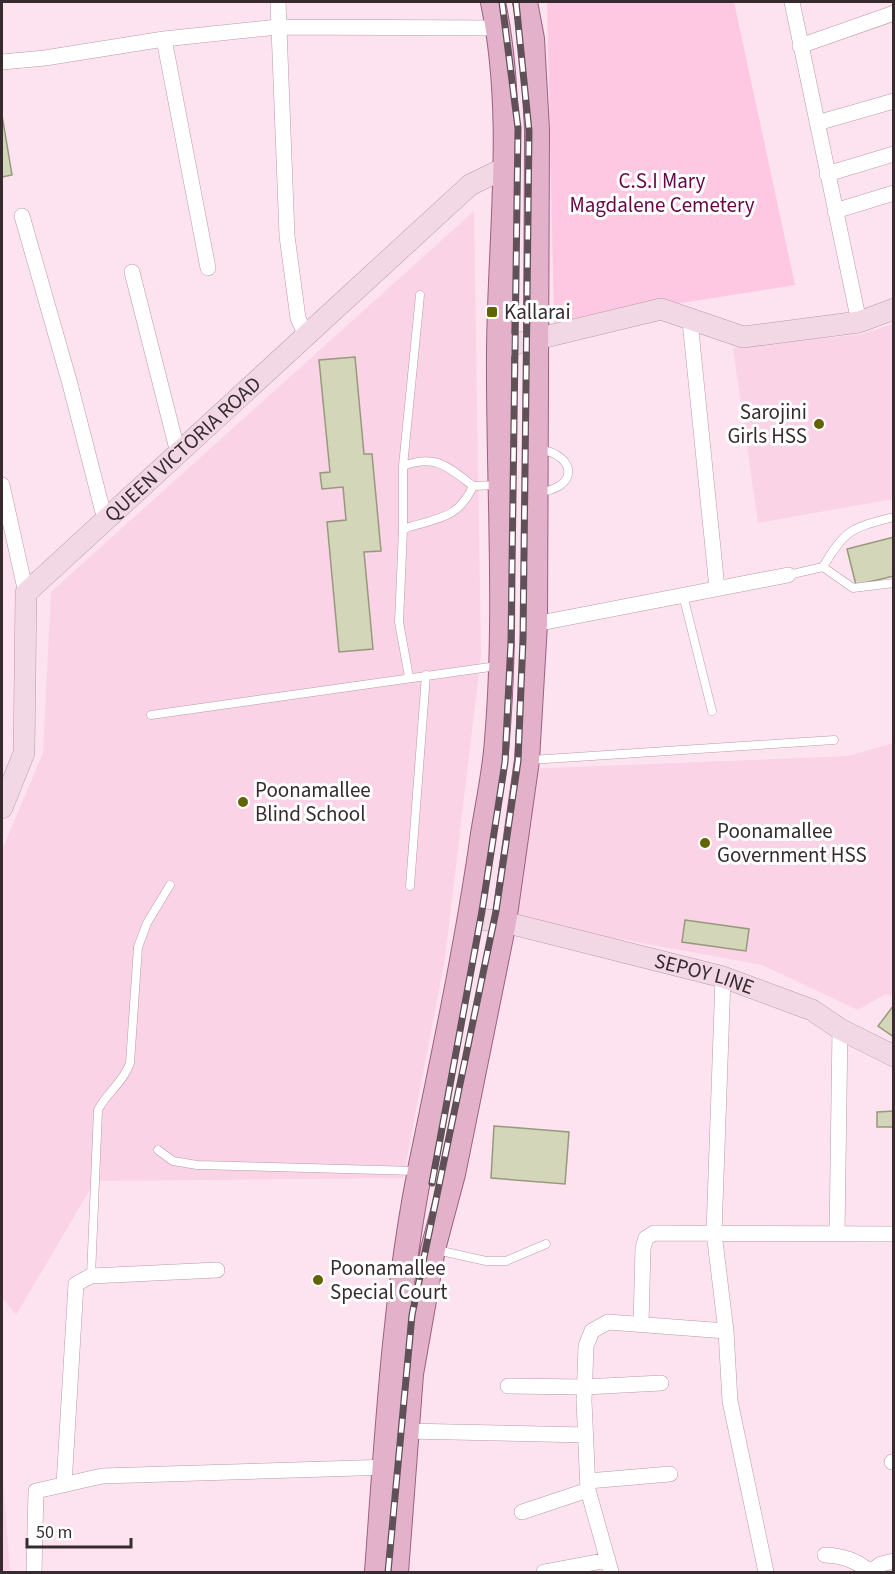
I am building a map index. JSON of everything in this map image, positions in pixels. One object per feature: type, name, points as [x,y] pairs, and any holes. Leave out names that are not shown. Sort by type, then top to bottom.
[{"type":"main road","points":[[396,1572],[394,1467],[401,1297],[420,1171],[471,918],[497,741],[500,666],[501,485],[499,348],[507,167],[499,28],[494,2]]},
{"type":"main road","points":[[377,1572],[394,1467],[406,1431],[411,1374],[433,1249],[453,1174],[504,922],[527,760],[534,624],[537,130],[532,39],[525,2]]},
{"type":"street","points":[[278,2],[287,236],[298,318],[306,336]]},
{"type":"street","points":[[792,2],[859,322]]},
{"type":"street","points":[[800,46],[894,14]]},
{"type":"street","points":[[2,62],[45,58],[164,39],[278,27],[499,28]]},
{"type":"street","points":[[164,39],[208,268]]},
{"type":"street","points":[[817,123],[894,100]]},
{"type":"street","points":[[827,174],[894,154]]},
{"type":"street","name":"QUEEN VICTORIA ROAD","points":[[26,593],[470,185],[507,167]]},
{"type":"street","points":[[835,211],[894,193]]},
{"type":"street","points":[[22,216],[73,394],[105,520]]},
{"type":"street","points":[[132,272],[178,453]]},
{"type":"street","points":[[499,348],[661,309],[690,321],[743,337],[859,322],[894,309]]},
{"type":"street","points":[[690,321],[717,588]]},
{"type":"street","points":[[2,485],[26,593],[24,753],[2,808]]},
{"type":"street","points":[[534,624],[788,575]]},
{"type":"street","name":"SEPOY LINE","points":[[471,918],[504,922],[723,977],[812,1010],[840,1029],[894,1056]]},
{"type":"street","points":[[723,977],[714,1233],[726,1331],[730,1401],[766,1572]]},
{"type":"street","points":[[837,1234],[840,1029]]},
{"type":"street","points":[[641,1324],[646,1238],[664,1232],[894,1234]]},
{"type":"street","points":[[64,1485],[76,1284],[91,1276],[217,1270]]},
{"type":"street","points":[[544,1572],[609,1566],[588,1485],[586,1346],[592,1331],[608,1322],[726,1331]]},
{"type":"street","points":[[508,1386],[585,1387],[661,1383]]},
{"type":"street","points":[[406,1431],[586,1435]]},
{"type":"street","points":[[34,1572],[36,1491],[102,1476],[394,1467]]},
{"type":"street","points":[[522,1512],[588,1485],[670,1474]]},
{"type":"street","points":[[825,1555],[843,1556],[870,1572],[881,1564],[894,1561]]},
{"type":"lane","points":[[409,677],[399,622],[403,466],[420,296]]},
{"type":"lane","points":[[403,466],[431,460],[447,466],[473,486],[501,485]]},
{"type":"lane","points":[[403,529],[458,511],[466,503],[473,486]]},
{"type":"lane","points":[[788,575],[823,567],[846,534],[856,526],[894,517]]},
{"type":"lane","points":[[823,567],[853,588],[894,583]]},
{"type":"lane","points":[[683,595],[712,711]]},
{"type":"lane","points":[[151,715],[500,666]]},
{"type":"lane","points":[[410,886],[426,675]]},
{"type":"lane","points":[[527,760],[834,740]]},
{"type":"lane","points":[[91,1276],[98,1110],[104,1099],[123,1080],[130,1063],[138,947],[147,922],[170,885]]},
{"type":"lane","points":[[158,1150],[173,1161],[197,1165],[420,1171]]},
{"type":"lane","points":[[433,1249],[486,1261],[506,1261],[546,1245]]},
{"type":"shaded area","name":"Poonamallee Blind School","points":[[474,211],[481,655],[445,958],[403,1178],[95,1181],[16,1315],[2,1298],[2,850],[43,753],[51,592]]},
{"type":"shaded area","name":"Sarojini Girls HSS","points":[[893,324],[893,499],[758,523],[733,348],[862,334]]},
{"type":"shaded area","name":"Poonamallee Government HSS","points":[[893,743],[893,996],[886,994],[858,1010],[762,965],[505,918],[526,769],[849,756]]},
{"type":"shaded area","points":[[2,1463],[10,1572],[2,1572]]},
{"type":"green space","name":"C.S.I Mary Magdalene Cemetery","points":[[547,2],[734,2],[795,285],[554,323]]},
{"type":"building","points":[[2,115],[12,175],[2,177]]},
{"type":"building","points":[[355,357],[364,454],[372,454],[381,551],[364,552],[373,649],[339,652],[327,522],[346,520],[343,487],[322,489],[320,473],[330,472],[319,360]]},
{"type":"building","points":[[894,537],[894,576],[856,585],[847,549]]},
{"type":"building","points":[[685,920],[749,929],[746,951],[682,942]]},
{"type":"building","points":[[894,1005],[894,1037],[878,1026]]},
{"type":"building","points":[[894,1111],[894,1127],[877,1127],[877,1112]]},
{"type":"building","points":[[494,1126],[569,1132],[565,1184],[491,1178]]},
{"type":"railway","points":[[432,1183],[482,911],[505,762],[511,641],[518,128],[502,2]]},
{"type":"railway","points":[[388,1572],[412,1315],[496,911],[518,761],[523,639],[529,131],[516,2]]},
{"type":"place","name":"Kallarai","points":[[492,312]]},
{"type":"place","name":"Sarojini Girls HSS","points":[[819,424]]},
{"type":"place","name":"Poonamallee Blind School","points":[[243,802]]},
{"type":"place","name":"Poonamallee Government HSS","points":[[705,843]]},
{"type":"place","name":"Poonamallee Special Court","points":[[318,1280]]}]
